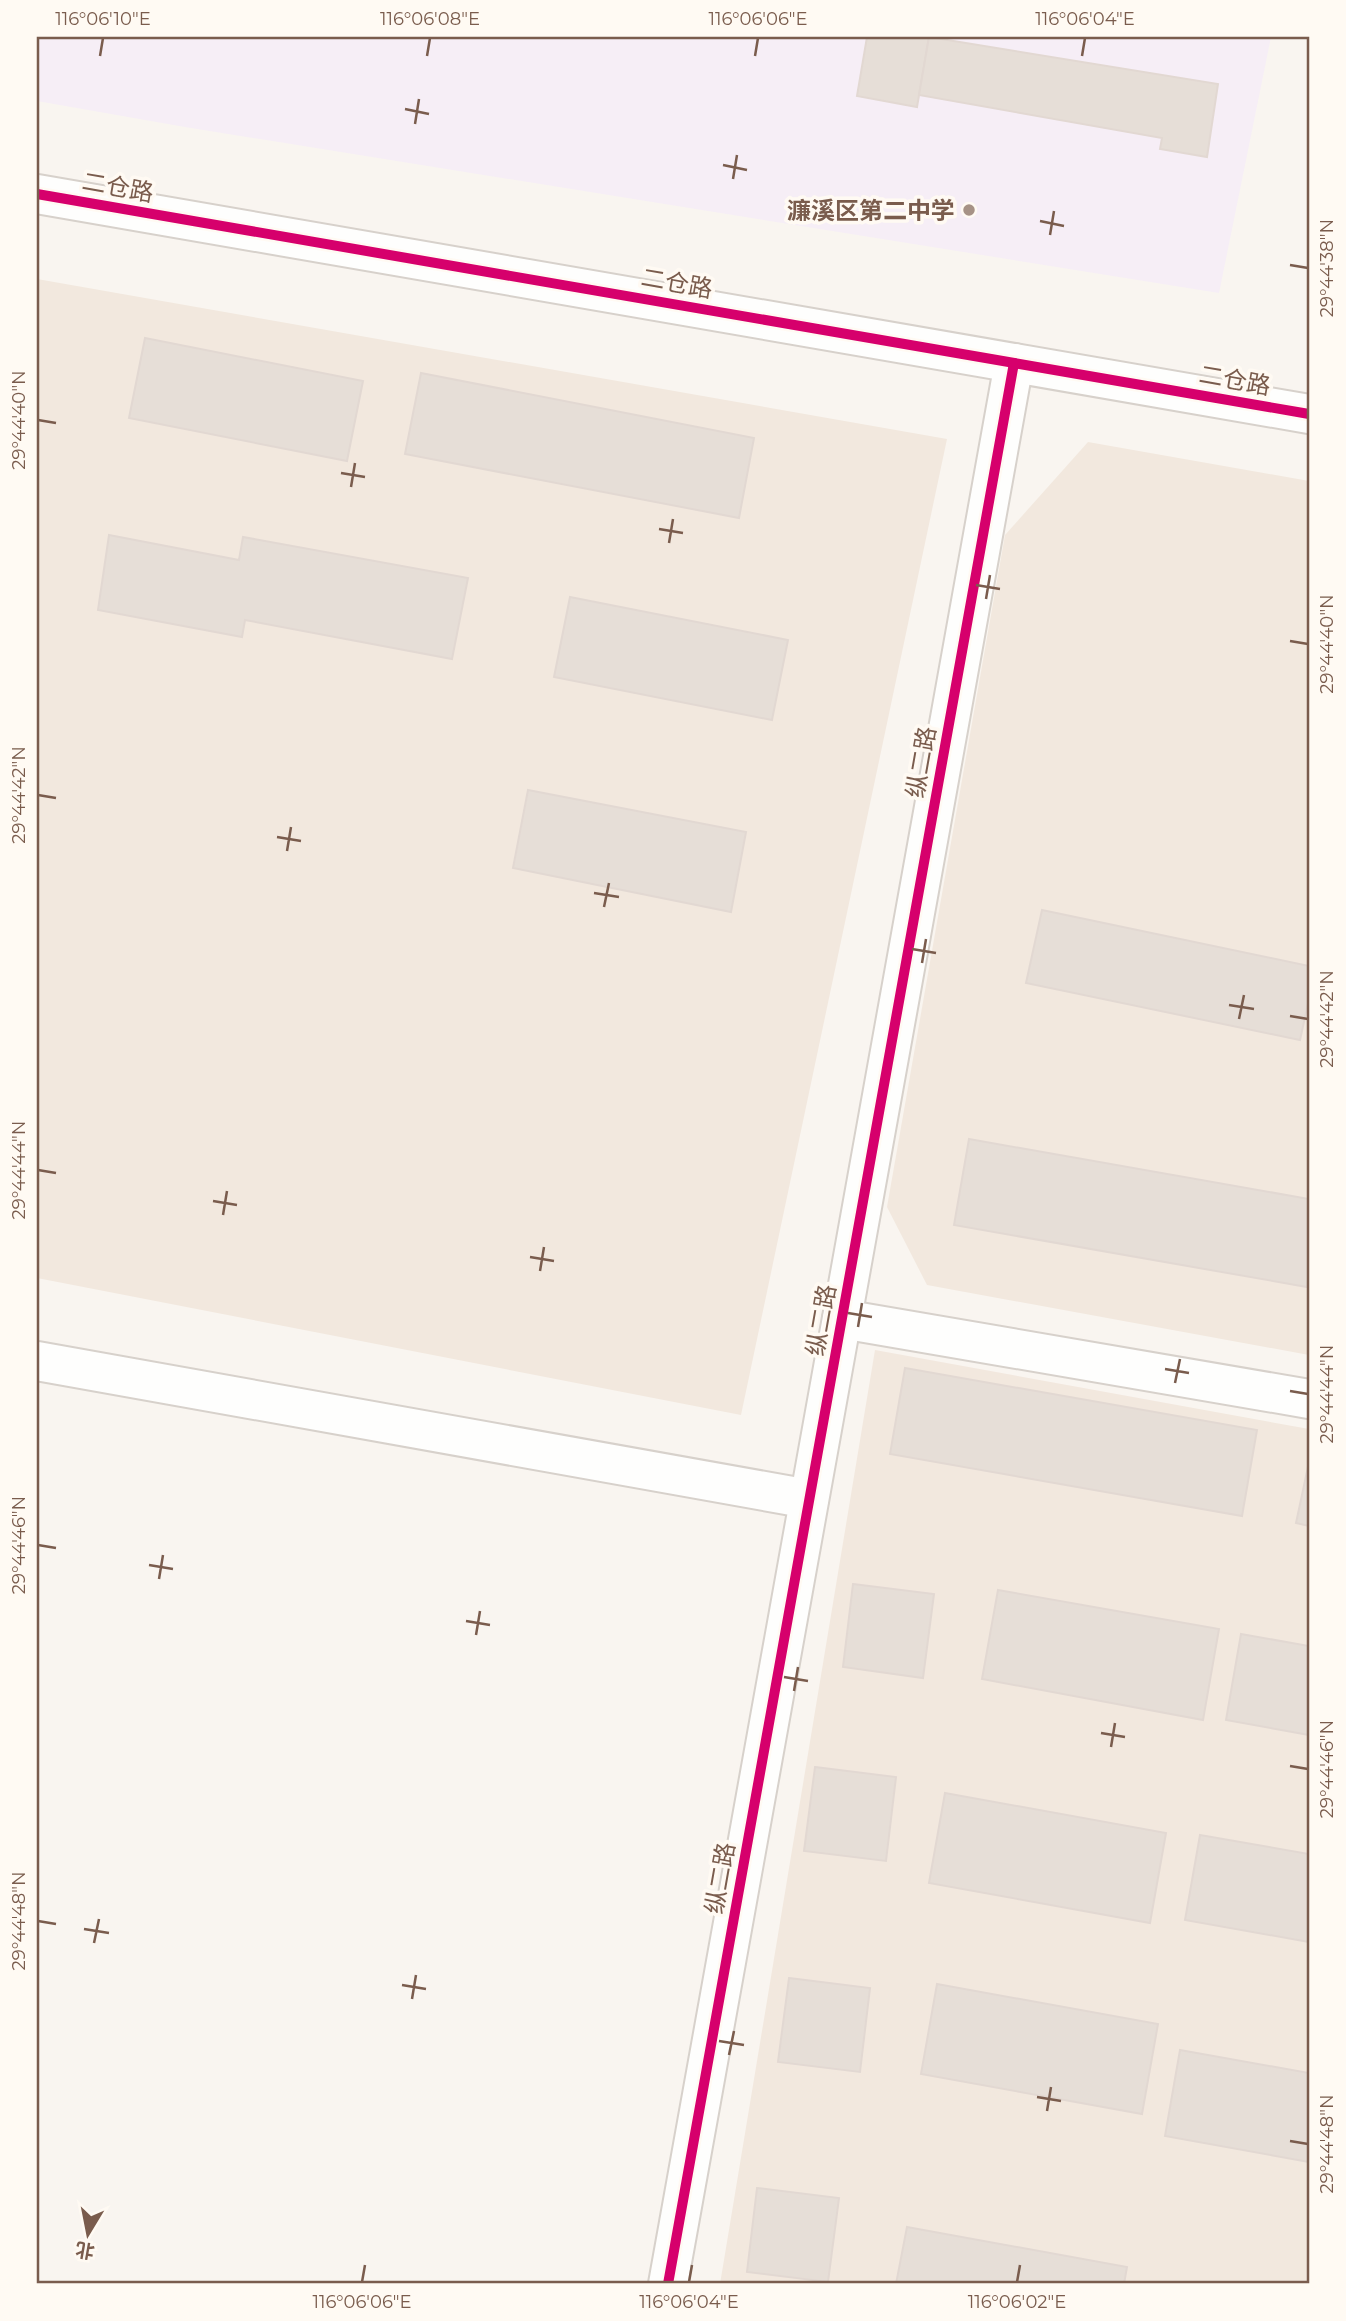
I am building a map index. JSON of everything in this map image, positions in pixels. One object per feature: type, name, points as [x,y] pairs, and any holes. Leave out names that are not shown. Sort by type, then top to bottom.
[{"type":"street","name":"二仓路","points":[[37,194],[1309,414]]},
{"type":"street","name":"纵二路","points":[[668,2284],[1014,363]]},
{"type":"street","points":[[842,1319],[1309,1399]]},
{"type":"street","points":[[37,1361],[809,1499]]},
{"type":"shaded area","name":"濂溪区第二中学","points":[[37,37],[1271,37],[1219,293],[37,101]]},
{"type":"shaded area","points":[[37,279],[947,439],[741,1415],[37,1278]]},
{"type":"shaded area","points":[[1088,442],[1309,481],[1309,1355],[927,1285],[887,1207],[1005,535]]},
{"type":"shaded area","points":[[875,1350],[1309,1429],[1309,2284],[720,2284]]},
{"type":"building","points":[[867,37],[929,37],[917,107],[857,96]]},
{"type":"building","points":[[929,37],[1218,84],[1207,157],[1160,149],[1162,138],[919,95]]},
{"type":"building","points":[[145,338],[363,381],[347,461],[129,418]]},
{"type":"building","points":[[421,373],[754,438],[739,518],[405,454]]},
{"type":"building","points":[[109,535],[239,560],[243,537],[468,578],[452,659],[245,620],[242,637],[98,610]]},
{"type":"building","points":[[570,597],[788,640],[772,720],[554,677]]},
{"type":"building","points":[[528,790],[746,832],[731,912],[513,868]]},
{"type":"building","points":[[1042,910],[1309,966],[1309,999],[1300,1040],[1026,983]]},
{"type":"building","points":[[969,1139],[1309,1199],[1307,1287],[954,1225]]},
{"type":"building","points":[[905,1368],[1257,1430],[1242,1516],[890,1454]]},
{"type":"building","points":[[1309,1462],[1309,1526],[1296,1523]]},
{"type":"building","points":[[853,1584],[934,1594],[923,1678],[843,1667]]},
{"type":"building","points":[[998,1590],[1219,1629],[1203,1720],[982,1679]]},
{"type":"building","points":[[1241,1634],[1309,1646],[1309,1735],[1226,1720]]},
{"type":"building","points":[[815,1767],[896,1777],[886,1861],[804,1851]]},
{"type":"building","points":[[945,1793],[1166,1833],[1150,1923],[929,1883]]},
{"type":"building","points":[[1200,1835],[1309,1854],[1309,1942],[1185,1920]]},
{"type":"building","points":[[789,1978],[870,1988],[860,2072],[778,2062]]},
{"type":"building","points":[[937,1984],[1158,2024],[1142,2114],[921,2074]]},
{"type":"building","points":[[1180,2050],[1309,2073],[1309,2162],[1165,2136]]},
{"type":"building","points":[[757,2188],[839,2198],[828,2282],[747,2272]]},
{"type":"building","points":[[907,2227],[1127,2267],[1124,2284],[896,2284]]},
{"type":"cycle path","points":[[37,194],[1309,414]]},
{"type":"cycle path","points":[[668,2284],[1014,363]]},
{"type":"place","name":"濂溪区第二中学","points":[[969,210]]}]
